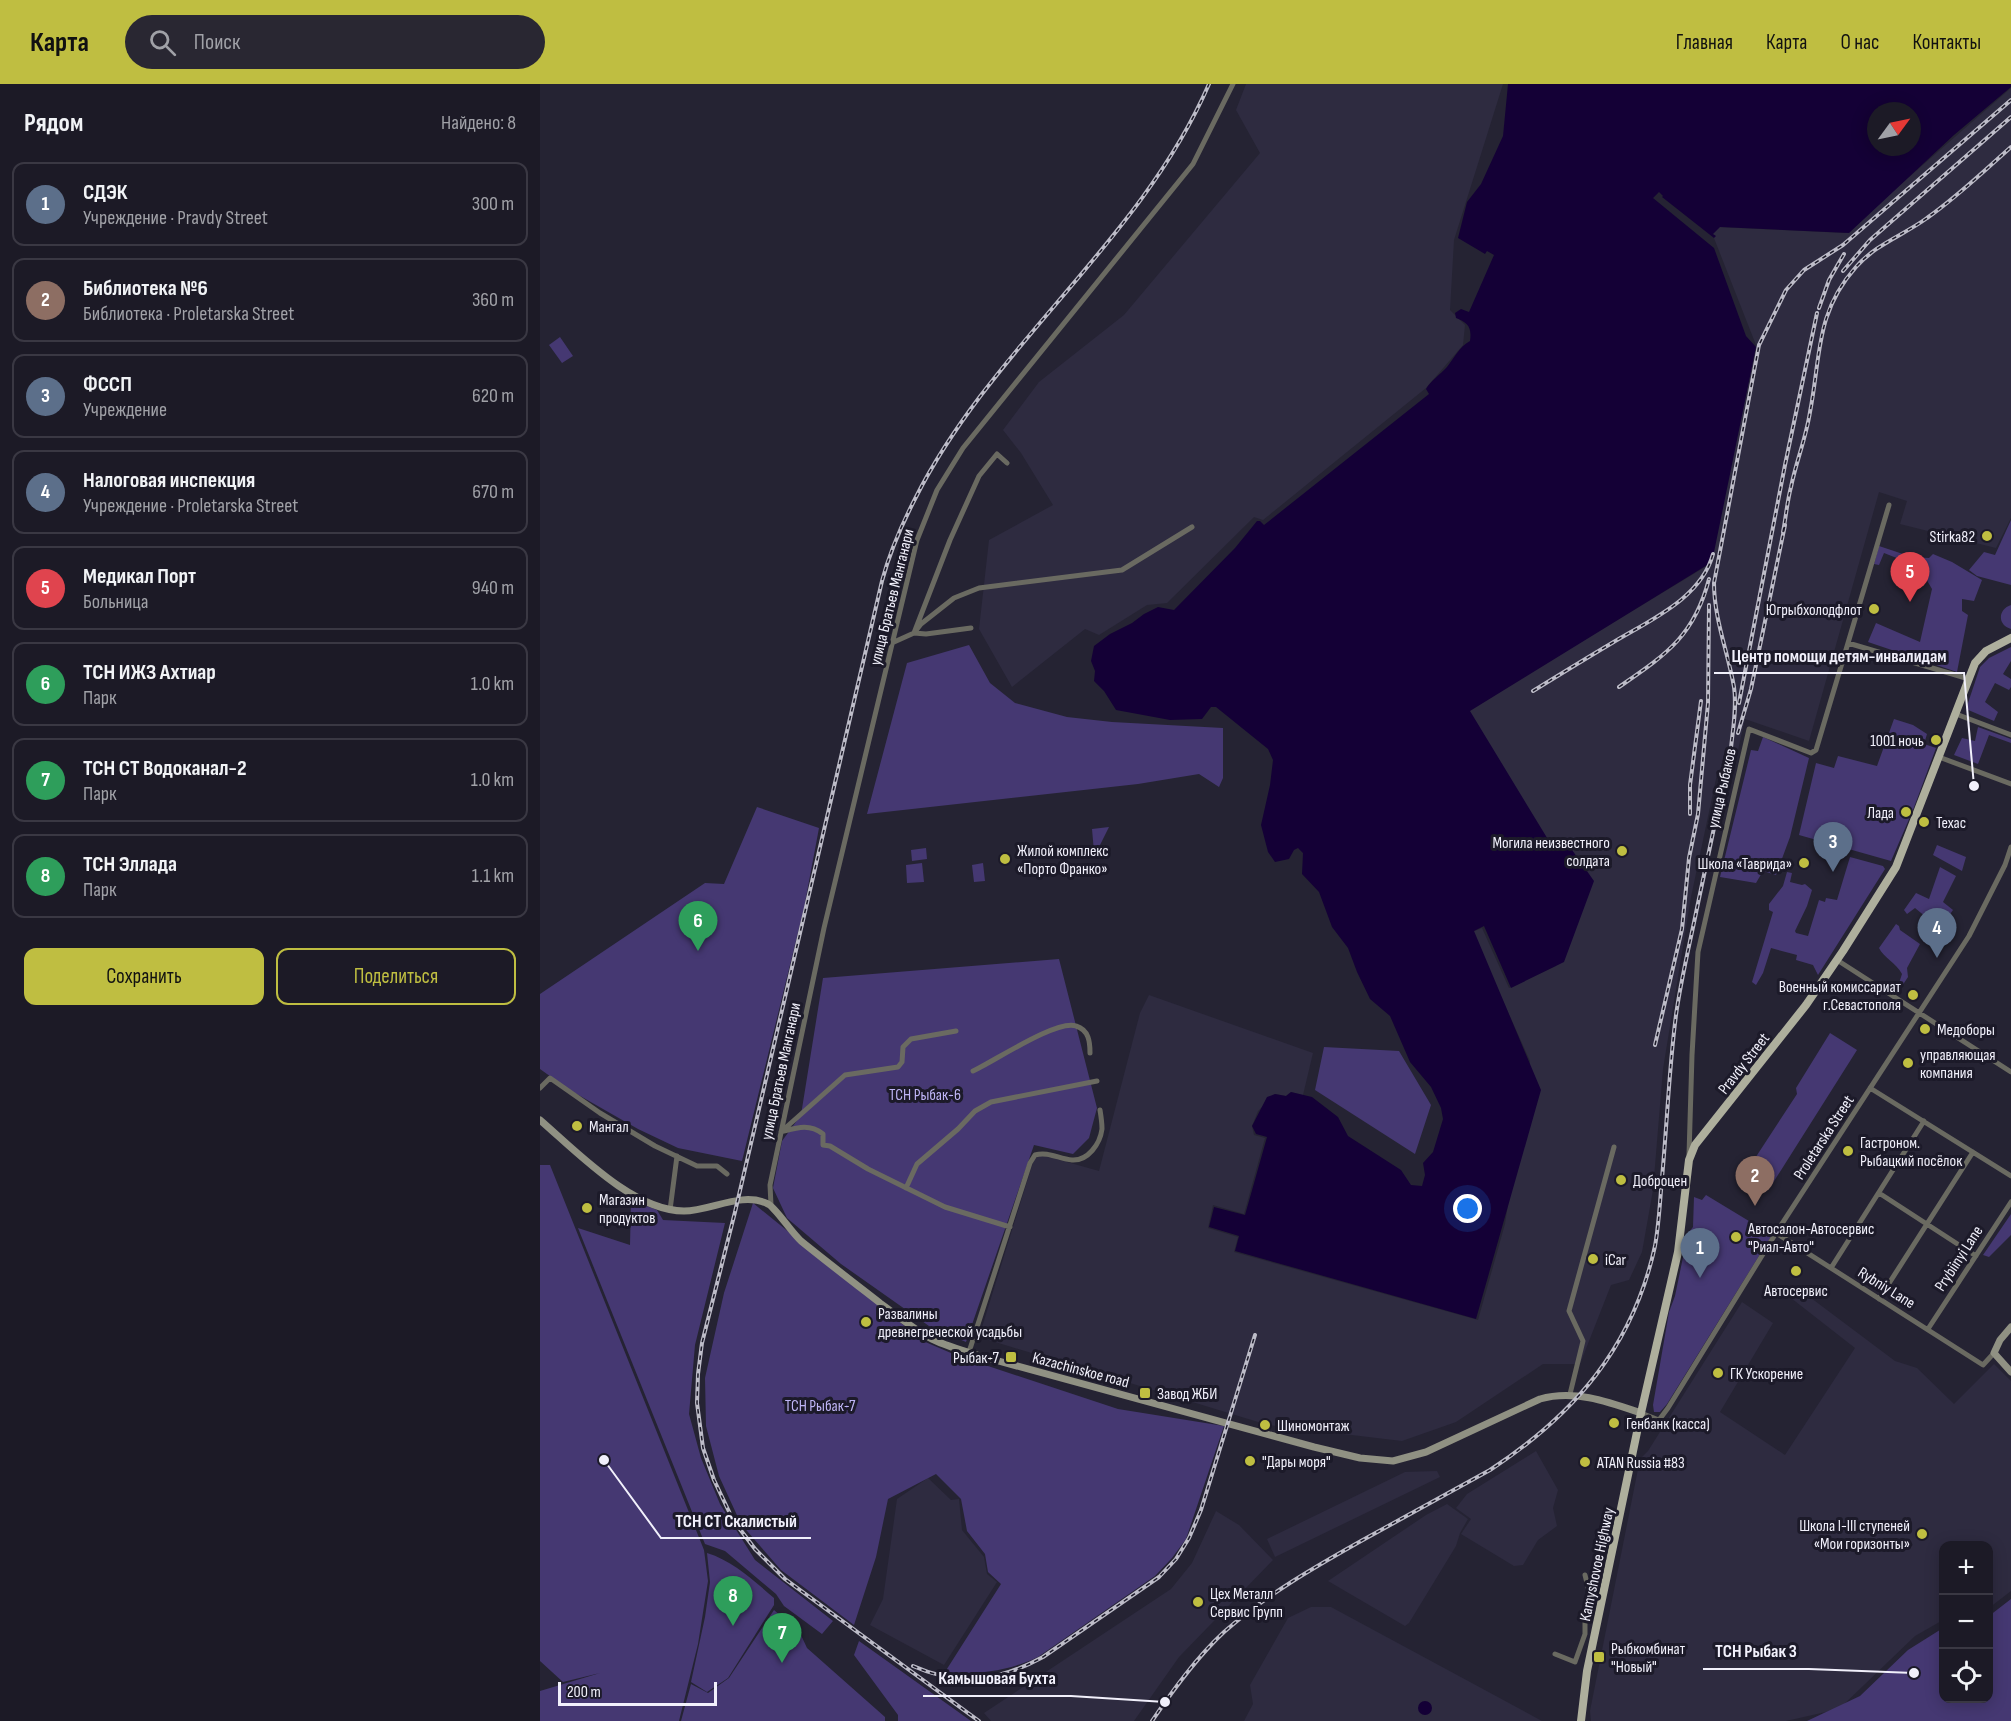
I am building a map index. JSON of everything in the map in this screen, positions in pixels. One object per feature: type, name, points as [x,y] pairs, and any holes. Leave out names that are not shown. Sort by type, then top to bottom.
[{"type":"main road","name":"Pravdy Street","points":[[1641,1413],[1678,1252],[1689,1160],[1695,1145],[1806,1005],[1896,867],[1975,663],[1981,656],[2011,638]]},
{"type":"main road","points":[[540,1120],[626,1191],[645,1203],[670,1210],[684,1211],[747,1199],[758,1199],[771,1205]]},
{"type":"main road","name":"Kazachinskoe road","points":[[771,1205],[793,1234],[903,1320],[933,1339],[969,1352],[1360,1458],[1393,1461],[1426,1452],[1555,1394],[1570,1394],[1641,1413]]},
{"type":"main road","points":[[2011,1327],[2000,1340],[1994,1353],[2011,1372]]},
{"type":"main road","name":"Kamyshovoe Highway","points":[[1581,1721],[1587,1671],[1641,1413]]},
{"type":"street","name":"улица Братьев Манганари","points":[[771,1205],[770,1185],[824,928],[917,540],[937,490],[963,448],[1193,164],[1233,84]]},
{"type":"street","points":[[914,633],[950,540],[979,476],[997,454],[1007,463]]},
{"type":"street","points":[[1889,506],[1848,643],[1969,679]]},
{"type":"street","points":[[894,642],[914,633],[921,624],[954,598],[979,588],[1122,570],[1192,527]]},
{"type":"street","points":[[914,633],[926,634],[971,628]]},
{"type":"street","name":"улица Рыбаков","points":[[1689,1160],[1698,952],[1749,729],[1811,753],[1816,750],[1848,643]]},
{"type":"street","points":[[1956,714],[2011,735]]},
{"type":"street","points":[[1939,757],[2011,784]]},
{"type":"street","name":"Proletarska Street","points":[[1641,1413],[1659,1420],[1668,1408],[1776,1233],[1969,936],[2005,865],[2011,848]]},
{"type":"street","points":[[1837,960],[2011,1072]]},
{"type":"street","points":[[972,1071],[1064,1025],[1076,1025],[1085,1032],[1089,1039],[1090,1053]]},
{"type":"street","points":[[781,1132],[797,1115],[845,1075],[897,1066],[902,1062],[903,1047],[911,1039],[956,1031]]},
{"type":"street","points":[[540,1088],[550,1078],[614,1122],[630,1129],[655,1146],[697,1166],[717,1166],[728,1174]]},
{"type":"street","points":[[906,1188],[917,1164],[958,1129],[975,1111],[991,1102],[1097,1081]]},
{"type":"street","points":[[1870,1088],[2011,1176]]},
{"type":"street","points":[[969,1352],[1030,1163],[1035,1155],[1042,1153],[1073,1160],[1086,1157],[1098,1142],[1102,1128],[1100,1110]]},
{"type":"street","points":[[1831,1268],[1924,1122]]},
{"type":"street","points":[[781,1132],[801,1127],[815,1128],[823,1134],[823,1145],[830,1146],[853,1161],[906,1188],[945,1207],[1010,1227]]},
{"type":"street","points":[[1570,1394],[1583,1341],[1569,1311],[1614,1147]]},
{"type":"street","points":[[1879,1299],[1973,1152]]},
{"type":"street","points":[[670,1210],[677,1156]]},
{"type":"street","points":[[1879,1193],[1976,1256]]},
{"type":"street","name":"Prybiinyi Lane","points":[[1928,1329],[2011,1202]]},
{"type":"street","name":"Rybniy Lane","points":[[1776,1233],[1983,1365],[1994,1353]]},
{"type":"street","points":[[1555,1654],[1575,1662],[1585,1634],[1585,1616],[1590,1594],[1585,1575]]},
{"type":"shaded area","points":[[1246,84],[1503,84],[1454,240],[1450,310],[1465,325],[1463,345],[1426,388],[1263,520],[1254,517],[1167,603],[1147,605],[1099,635],[1085,629],[1012,687],[979,629],[989,540],[1053,505],[1021,453],[1003,430],[1039,382],[1124,315],[1260,153],[1236,110]]},
{"type":"shaded area","points":[[1508,84],[2011,84],[2011,87],[1954,135],[1849,233],[1720,227],[1713,234],[1716,236],[1714,238],[1662,197],[1659,192],[1653,198],[1714,248],[1746,336],[1756,347],[1712,562],[1470,711],[1552,846],[1565,840],[1594,881],[1564,962],[1511,988],[1484,926],[1474,931],[1541,1090],[1476,1319],[1235,1251],[1239,1236],[1209,1227],[1214,1207],[1245,1215],[1267,1137],[1256,1134],[1252,1126],[1267,1097],[1275,1094],[1286,1096],[1291,1092],[1312,1097],[1338,1117],[1348,1136],[1401,1170],[1411,1185],[1422,1186],[1425,1175],[1423,1163],[1433,1152],[1443,1119],[1441,1108],[1431,1087],[1410,1062],[1390,1016],[1370,999],[1348,948],[1332,927],[1319,892],[1302,874],[1303,853],[1298,848],[1294,850],[1289,859],[1275,862],[1268,852],[1261,825],[1273,760],[1268,749],[1216,707],[1211,707],[1202,719],[1170,720],[1116,710],[1104,691],[1094,681],[1095,671],[1091,661],[1094,646],[1110,634],[1158,607],[1174,610],[1235,548],[1257,521],[1264,525],[1429,394],[1426,389],[1428,386],[1447,367],[1460,349],[1470,341],[1468,326],[1456,318],[1455,313],[1461,309],[1469,312],[1494,255],[1487,251],[1485,254],[1458,238],[1467,202],[1481,184],[1503,136]]},
{"type":"shaded area","points":[[2011,88],[2011,518],[1996,548],[1900,524],[1907,501],[1879,492],[1809,741],[1745,719],[1732,777],[1717,774],[1691,897],[1663,1069],[1653,1190],[1642,1252],[1629,1280],[1611,1285],[1580,1364],[1543,1364],[1456,1422],[1402,1441],[1268,1425],[979,1337],[1034,1159],[1042,1155],[1099,1171],[1140,1013],[1149,995],[1313,1053],[1303,1095],[1291,1092],[1286,1096],[1275,1094],[1258,1111],[1252,1126],[1254,1135],[1265,1138],[1244,1214],[1213,1205],[1208,1228],[1238,1237],[1234,1252],[1478,1320],[1505,1224],[1530,1061],[1472,932],[1482,928],[1509,988],[1556,966],[1591,881],[1562,838],[1550,845],[1468,710],[1710,564],[1756,345],[1712,233],[1719,227],[1845,233]]},
{"type":"shaded area","points":[[1799,1289],[1895,1361],[1917,1368],[1954,1404],[1994,1364],[2011,1381],[2011,1591],[1993,1605],[1993,1541],[1939,1541],[1939,1622],[1915,1636],[1839,1709],[1786,1721],[1591,1721],[1590,1711],[1640,1459],[1648,1451],[1742,1302],[1773,1323],[1720,1412],[1785,1455],[1855,1348],[1791,1298]]},
{"type":"shaded area","points":[[1536,1451],[1558,1490],[1553,1508],[1557,1526],[1538,1540],[1523,1565],[1514,1566],[1461,1534],[1471,1519],[1456,1508],[1467,1494]]},
{"type":"shaded area","points":[[1437,1471],[1440,1477],[1275,1557],[1267,1539],[1405,1472]]},
{"type":"shaded area","points":[[928,1478],[951,1500],[959,1499],[962,1530],[984,1557],[987,1574],[997,1582],[944,1665],[870,1625],[883,1599],[897,1499]]},
{"type":"shaded area","points":[[1447,1504],[1468,1519],[1456,1546],[1405,1626],[1328,1581],[1426,1515]]},
{"type":"shaded area","points":[[1216,1511],[1239,1525],[1273,1560],[1179,1657],[1134,1721],[991,1721],[984,1713],[1171,1589],[1192,1563]]},
{"type":"shaded area","points":[[1311,1607],[1331,1607],[1542,1721],[1244,1721],[1253,1704],[1250,1685],[1288,1618]]},
{"type":"shaded area","points":[[1425,1701],[1430,1703],[1432,1708],[1430,1713],[1425,1715],[1420,1713],[1418,1708],[1420,1703]]},
{"type":"green space","points":[[560,337],[573,356],[562,363],[549,345]]},
{"type":"green space","points":[[2011,520],[2011,585],[1977,576],[1969,570],[1984,552],[1995,555]]},
{"type":"green space","points":[[1879,546],[1912,557],[1929,558],[1933,554],[1952,562],[1982,580],[1974,601],[1962,599],[1962,611],[1968,615],[1957,672],[1868,642],[1876,623],[1920,642],[1932,589],[1925,577],[1927,570],[1884,553],[1879,565],[1874,564]]},
{"type":"green space","points":[[2011,605],[2011,629],[2003,624],[2001,617],[2004,610]]},
{"type":"green space","points":[[969,645],[990,683],[1015,703],[1067,717],[1112,722],[1223,728],[1223,778],[1219,787],[1199,774],[1138,784],[867,814],[907,663]]},
{"type":"green space","points":[[2011,647],[2011,661],[2003,674],[2011,679],[2011,687],[2009,690],[1995,683],[1985,702],[1998,712],[1994,721],[1966,709],[1980,667],[1989,658]]},
{"type":"green space","points":[[1894,719],[1913,725],[1927,734],[1924,744],[1936,748],[1891,861],[1799,835],[1816,763],[1834,768],[1838,756],[1877,766]]},
{"type":"green space","points":[[1978,727],[2011,739],[2011,743],[1989,735],[1978,764],[1954,755],[1962,738],[1975,741]]},
{"type":"green space","points":[[1763,737],[1809,758],[1790,837],[1776,875],[1763,871],[1756,883],[1720,877],[1751,750],[1758,751]]},
{"type":"green space","points":[[757,807],[819,828],[804,908],[742,1161],[678,1148],[638,1129],[568,1089],[540,1069],[540,994],[705,883],[724,884]]},
{"type":"green space","points":[[1109,827],[1096,853],[1094,852],[1092,829]]},
{"type":"green space","points":[[1937,845],[1966,857],[1962,871],[1933,855]]},
{"type":"green space","points":[[926,848],[927,859],[912,861],[911,850]]},
{"type":"green space","points":[[1850,857],[1883,866],[1885,869],[1818,975],[1813,965],[1796,960],[1797,955],[1771,948],[1763,973],[1756,985],[1752,982],[1773,912],[1769,910],[1769,904],[1783,886],[1787,872],[1792,873],[1790,882],[1805,884],[1812,890],[1795,931],[1808,936],[1819,900],[1825,902],[1826,898],[1837,900]]},
{"type":"green space","points":[[922,863],[924,882],[907,883],[906,865]]},
{"type":"green space","points":[[983,863],[985,881],[974,882],[972,865]]},
{"type":"green space","points":[[1940,867],[1956,876],[1943,902],[1953,910],[1937,933],[1930,929],[1932,922],[1915,908],[1907,914],[1904,910],[1916,893],[1929,899]]},
{"type":"green space","points":[[1896,924],[1900,930],[1920,944],[1907,968],[1908,977],[1902,986],[1899,983],[1902,974],[1879,948]]},
{"type":"green space","name":"ТСН Рыбак-6","points":[[1059,959],[1097,1108],[1089,1138],[1073,1154],[1034,1145],[966,1342],[929,1326],[841,1264],[787,1218],[773,1188],[782,1141],[801,1115],[823,978]]},
{"type":"green space","points":[[1830,1033],[1857,1050],[1771,1186],[1748,1169],[1797,1094],[1796,1088]]},
{"type":"green space","points":[[1324,1047],[1399,1051],[1431,1105],[1415,1154],[1315,1090]]},
{"type":"green space","points":[[540,1165],[550,1165],[704,1550],[708,1581],[698,1644],[679,1721],[540,1721],[540,1691],[600,1673],[563,1682],[540,1661]]},
{"type":"green space","points":[[1706,1195],[1772,1235],[1667,1404],[1660,1412],[1654,1412],[1653,1405],[1669,1312],[1675,1296],[1688,1233],[1693,1227],[1694,1197],[1702,1200]]},
{"type":"green space","points":[[631,1200],[657,1210],[663,1220],[725,1223],[695,1345],[689,1414],[701,1458],[720,1504],[755,1560],[833,1621],[822,1634],[784,1606],[776,1594],[725,1551],[705,1544],[578,1228],[630,1245]]},
{"type":"green space","name":"ТСН Рыбак-7","points":[[753,1203],[923,1341],[958,1356],[1118,1409],[1224,1426],[1186,1539],[1172,1558],[1155,1576],[1038,1657],[1004,1669],[969,1673],[945,1672],[1001,1584],[988,1572],[985,1554],[967,1531],[961,1499],[936,1474],[888,1499],[876,1557],[854,1625],[781,1570],[741,1524],[719,1476],[706,1426],[705,1378],[724,1293]]},
{"type":"green space","points":[[2011,1214],[2011,1235],[1989,1257],[1983,1255]]},
{"type":"green space","points":[[707,1553],[734,1566],[750,1578],[774,1598],[774,1605],[728,1678],[707,1692],[691,1682],[710,1582]]},
{"type":"green space","points":[[2011,1599],[2011,1721],[1807,1721],[1860,1696],[1908,1650],[1939,1631],[1939,1703],[1993,1703],[1993,1613]]},
{"type":"green space","points":[[774,1610],[800,1633],[807,1648],[885,1717],[885,1721],[681,1721],[691,1684],[708,1693],[729,1678]]},
{"type":"green space","points":[[859,1641],[971,1721],[898,1721],[898,1715],[854,1655]]},
{"type":"railway","points":[[979,1721],[785,1579],[755,1549],[733,1520],[714,1480],[703,1448],[697,1403],[702,1343],[735,1212],[882,581],[897,538],[916,497],[948,442],[985,390],[1107,244],[1145,193],[1180,141],[1209,84]]},
{"type":"railway","points":[[1152,1721],[1194,1663],[1224,1632],[1256,1606],[1325,1561],[1490,1470],[1548,1426],[1596,1375],[1632,1316],[1655,1246],[1678,1002],[1731,748],[1735,695],[1716,610],[1714,583],[1759,345],[1786,290],[1804,270],[1843,245],[2011,100]]},
{"type":"railway","points":[[1843,271],[1870,240],[2011,117]]},
{"type":"railway","points":[[1783,532],[1790,493],[1808,422],[1826,318],[1843,284],[1872,252],[1938,210],[2011,147]]},
{"type":"railway","points":[[1819,308],[1829,280],[1844,254]]},
{"type":"railway","points":[[1739,703],[1817,313]]},
{"type":"railway","points":[[1738,733],[1751,689],[1785,525]]},
{"type":"railway","points":[[1533,691],[1672,607],[1697,584],[1707,570],[1713,554]]},
{"type":"railway","points":[[1619,687],[1676,643],[1695,616],[1709,579]]},
{"type":"railway","points":[[1655,1045],[1682,929],[1689,858],[1698,814],[1708,703],[1709,605]]},
{"type":"railway","points":[[1690,814],[1690,785],[1701,701]]},
{"type":"railway","points":[[913,1666],[930,1673],[963,1679],[995,1676],[1011,1671],[1043,1657],[1159,1577],[1176,1559],[1189,1538],[1201,1510],[1255,1335]]},
{"type":"place","name":"Stirka82","points":[[1987,536]]},
{"type":"place","name":"Медикал Порт","points":[[1910,602]]},
{"type":"place","name":"Югрыбхолодфлот","points":[[1874,609]]},
{"type":"place","name":"1001 ночь","points":[[1936,740]]},
{"type":"place","name":"Центр помощи детям-инвалидам","points":[[1974,786]]},
{"type":"place","name":"Лада","points":[[1906,812]]},
{"type":"place","name":"Техас","points":[[1924,822]]},
{"type":"place","name":"Могила неизвестного солдата","points":[[1622,851]]},
{"type":"place","name":"Жилой комплекс «Порто Франко»","points":[[1005,859]]},
{"type":"place","name":"Школа «Таврида»","points":[[1804,863]]},
{"type":"place","name":"ФССП","points":[[1833,872]]},
{"type":"place","name":"ТСН ИЖЗ Ахтиар","points":[[698,951]]},
{"type":"place","name":"Налоговая инспекция","points":[[1937,958]]},
{"type":"place","name":"Военный комиссариат г.Севастополя","points":[[1913,995]]},
{"type":"place","name":"Медоборы","points":[[1925,1029]]},
{"type":"place","name":"управляющая компания","points":[[1908,1063]]},
{"type":"place","name":"Мангал","points":[[577,1126]]},
{"type":"place","name":"Гастроном. Рыбацкий посёлок","points":[[1848,1151]]},
{"type":"place","name":"Доброцен","points":[[1621,1180]]},
{"type":"place","name":"Библиотека №6","points":[[1755,1206]]},
{"type":"place","name":"Магазин продуктов","points":[[587,1208]]},
{"type":"place","name":"Автосалон-Автосервис \"Риал-Авто\"","points":[[1736,1237]]},
{"type":"place","name":"iCar","points":[[1593,1259]]},
{"type":"place","name":"Автосервис","points":[[1796,1271]]},
{"type":"place","name":"СДЭК","points":[[1700,1278]]},
{"type":"place","name":"Развалины древнегреческой усадьбы","points":[[866,1322]]},
{"type":"place","name":"Рыбак-7","points":[[1011,1357]]},
{"type":"place","name":"ГК Ускорение","points":[[1718,1373]]},
{"type":"place","name":"Завод ЖБИ","points":[[1145,1393]]},
{"type":"place","name":"Генбанк (касса)","points":[[1614,1423]]},
{"type":"place","name":"Шиномонтаж","points":[[1265,1425]]},
{"type":"place","name":"ТСН СТ Скалистый","points":[[604,1460]]},
{"type":"place","name":"\"Дары моря\"","points":[[1250,1461]]},
{"type":"place","name":"ATAN Russia #83","points":[[1585,1462]]},
{"type":"place","name":"Школа I-III ступеней «Мои горизонты»","points":[[1922,1534]]},
{"type":"place","name":"Цех Металл Сервис Групп","points":[[1198,1602]]},
{"type":"place","name":"ТСН Эллада","points":[[733,1626]]},
{"type":"place","name":"Рыбкомбинат \"Новый\"","points":[[1599,1657]]},
{"type":"place","name":"ТСН СТ Водоканал-2","points":[[782,1663]]},
{"type":"place","name":"ТСН Рыбак 3","points":[[1914,1673]]},
{"type":"place","name":"Камышовая Бухта","points":[[1165,1702]]}]
